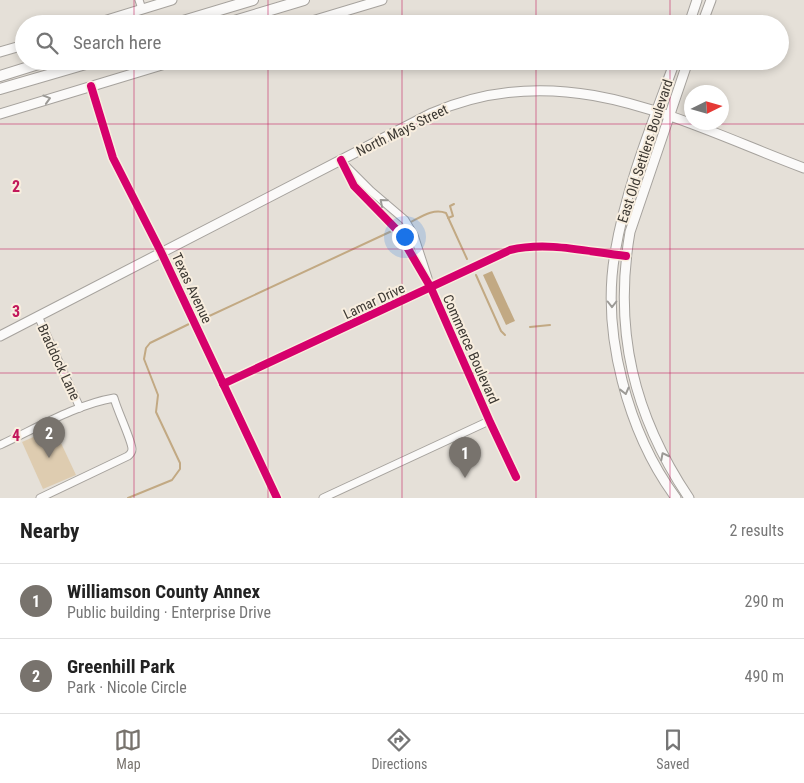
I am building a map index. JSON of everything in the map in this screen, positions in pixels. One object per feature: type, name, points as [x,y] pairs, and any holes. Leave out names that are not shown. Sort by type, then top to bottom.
[{"type":"highway","points":[[203,15],[253,0]]},
{"type":"highway","points":[[254,15],[304,0]]},
{"type":"highway","points":[[0,76],[19,70]]},
{"type":"highway","points":[[0,89],[65,70]]},
{"type":"main road","points":[[117,15],[145,4],[172,0]]},
{"type":"main road","points":[[332,15],[382,0]]},
{"type":"main road","points":[[705,15],[711,0]]},
{"type":"main road","points":[[692,15],[697,1]]},
{"type":"main road","points":[[0,52],[15,48]]},
{"type":"main road","points":[[0,114],[145,70]]},
{"type":"main road","name":"East Old Settlers Boulevard","points":[[672,70],[624,209],[614,255],[612,293],[613,331],[627,398],[645,446],[676,498]]},
{"type":"main road","name":"East Old Settlers Boulevard","points":[[685,70],[636,210],[630,232],[623,288],[624,320],[634,381],[646,418],[662,455],[689,498]]},
{"type":"main road","name":"North Mays Street","points":[[0,336],[443,108],[470,99],[495,94],[546,90],[576,92],[617,100],[739,141],[800,167]]},
{"type":"main road","points":[[800,167],[804,174]]},
{"type":"street","name":"Texas Avenue","points":[[91,86],[113,158],[161,252],[277,498]]},
{"type":"street","name":"Commerce Boulevard","points":[[341,160],[354,186],[397,230],[431,288],[489,421],[516,477]]},
{"type":"street","name":"Commerce Boulevard","points":[[341,160],[363,184],[405,220],[418,244],[431,288]]},
{"type":"street","name":"Lamar Drive","points":[[223,384],[510,250],[546,246],[626,256]]},
{"type":"street","name":"Braddock Lane","points":[[38,316],[80,408]]},
{"type":"street","points":[[0,445],[80,408],[114,398],[116,409],[132,445],[131,453],[126,458],[40,498]]},
{"type":"street","points":[[323,498],[489,421]]},
{"type":"shaded area","points":[[492,271],[515,321],[506,325],[483,275]]},
{"type":"shaded area","points":[[54,428],[76,475],[43,489],[22,442]]},
{"type":"waterway","points":[[448,218],[453,216],[450,206],[454,204]]},
{"type":"waterway","points":[[409,223],[432,212],[446,213],[467,259]]},
{"type":"waterway","points":[[205,318],[394,230]]},
{"type":"waterway","points":[[476,275],[501,331],[505,335]]},
{"type":"waterway","points":[[128,498],[172,480],[180,469],[180,463],[156,412],[158,395],[144,359],[146,348],[150,343],[189,324]]},
{"type":"waterway","points":[[530,327],[550,325]]},
{"type":"cycle path","points":[[91,86],[113,158],[161,252],[277,498]]},
{"type":"cycle path","points":[[341,160],[354,186],[397,230],[431,288],[516,477]]},
{"type":"cycle path","points":[[223,384],[510,250],[553,247],[626,256]]},
{"type":"place","name":"Greenhill Park","points":[[49,458]]},
{"type":"place","name":"Williamson County Annex","points":[[465,478]]}]
